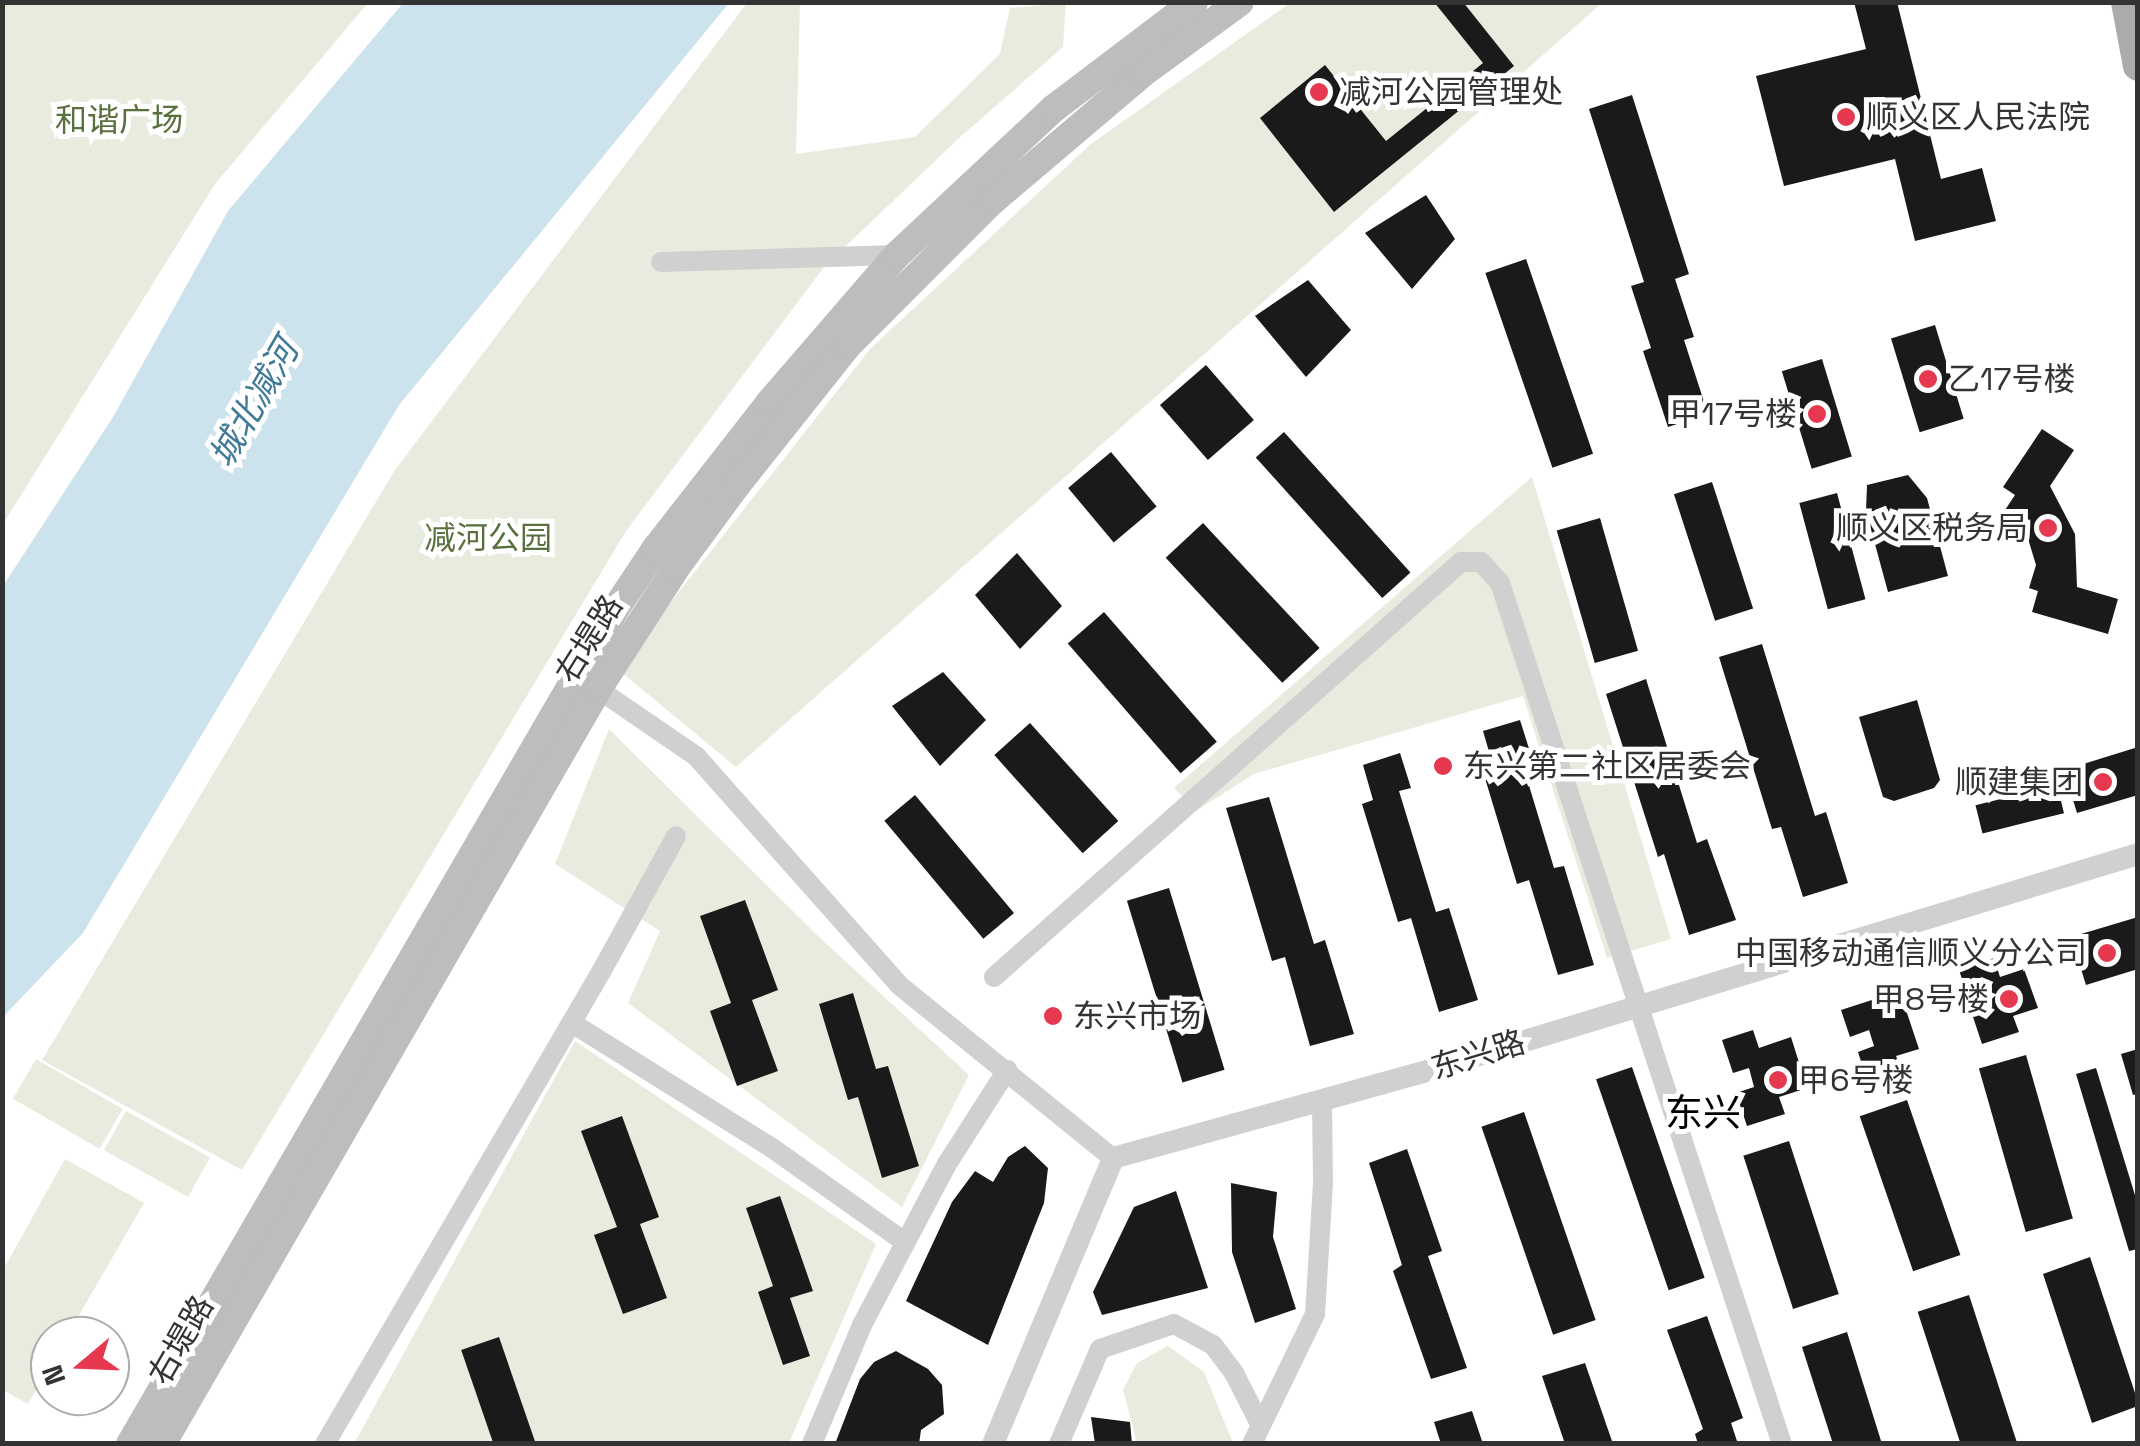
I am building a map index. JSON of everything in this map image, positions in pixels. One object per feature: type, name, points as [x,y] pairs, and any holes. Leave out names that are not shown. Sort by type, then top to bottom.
[{"type":"main road","name":"右堤路","points":[[130,1444],[618,604],[770,402],[897,255],[1053,108],[1194,2]]},
{"type":"main road","name":"右堤路","points":[[162,1444],[598,690],[678,564],[848,345],[977,215],[1060,140],[1240,2]]},
{"type":"main road","points":[[2126,2],[2138,66]]},
{"type":"street","points":[[661,262],[897,255]]},
{"type":"street","points":[[994,977],[1461,562],[1482,562],[1500,583],[1782,1444]]},
{"type":"street","points":[[598,690],[696,756],[899,985],[1113,1158],[993,1444]]},
{"type":"street","points":[[325,1444],[572,1023],[676,836]]},
{"type":"street","name":"东兴路","points":[[1113,1158],[1640,1006],[2138,854]]},
{"type":"street","points":[[572,1023],[772,1148],[905,1242]]},
{"type":"street","points":[[812,1444],[862,1325],[905,1242],[947,1164],[1007,1070]]},
{"type":"street","points":[[1252,1444],[1259,1422],[1315,1314],[1323,1183],[1322,1100]]},
{"type":"street","points":[[1059,1444],[1100,1349],[1174,1324],[1213,1345],[1234,1373],[1259,1422]]},
{"type":"green space","name":"和谐广场","points":[[3,2],[368,3],[215,184],[3,524]]},
{"type":"green space","name":"减河公园","points":[[747,3],[800,3],[796,154],[915,137],[1000,54],[1010,8],[1066,3],[1063,47],[958,139],[824,267],[626,531],[242,1170],[42,1060],[395,470]]},
{"type":"green space","points":[[1290,3],[1602,3],[736,767],[621,672],[667,607],[871,348],[1091,144]]},
{"type":"green space","points":[[1532,477],[1671,939],[1607,958],[1523,696],[1254,774],[1196,811],[1174,788]]},
{"type":"green space","points":[[609,729],[818,936],[969,1075],[902,1207],[628,1003],[660,931],[555,864]]},
{"type":"green space","points":[[575,1041],[876,1244],[789,1443],[354,1444]]},
{"type":"green space","points":[[36,1059],[123,1109],[100,1149],[13,1099]]},
{"type":"green space","points":[[126,1111],[210,1158],[188,1197],[104,1150]]},
{"type":"green space","points":[[65,1159],[144,1203],[79,1316],[30,1316],[28,1404],[3,1390],[3,1270]]},
{"type":"green space","points":[[1168,1346],[1204,1372],[1233,1443],[1137,1443],[1123,1390],[1137,1363]]},
{"type":"water","name":"城北减河","points":[[403,3],[729,3],[399,405],[83,933],[3,1017],[3,586],[113,417],[228,211]]},
{"type":"building","name":"减河公园管理处","points":[[1434,2],[1463,2],[1514,66],[1334,212],[1260,118],[1325,65],[1386,141],[1483,63]]},
{"type":"building","name":"顺义区人民法院","points":[[1854,2],[1897,2],[1941,179],[1982,168],[1996,221],[1915,241],[1895,159],[1784,186],[1756,76],[1866,49]]},
{"type":"building","points":[[1632,95],[1689,274],[1675,279],[1694,337],[1684,340],[1708,414],[1668,427],[1643,351],[1651,348],[1631,286],[1644,282],[1589,109]]},
{"type":"building","points":[[1426,195],[1455,239],[1412,289],[1365,233]]},
{"type":"building","points":[[1526,259],[1593,454],[1552,468],[1485,273]]},
{"type":"building","points":[[1308,280],[1351,330],[1306,377],[1255,316]]},
{"type":"building","name":"乙17号楼","points":[[1935,325],[1964,419],[1920,432],[1891,338]]},
{"type":"building","name":"甲17号楼","points":[[1822,359],[1852,457],[1812,469],[1782,371]]},
{"type":"building","points":[[1206,365],[1254,420],[1208,460],[1160,405]]},
{"type":"building","name":"顺义区税务局","points":[[2042,429],[2074,450],[2050,486],[2075,534],[2077,587],[2118,599],[2108,634],[2032,612],[2038,591],[2029,588],[2036,565],[2023,522],[2005,510],[2015,495],[2003,487]]},
{"type":"building","points":[[1284,432],[1410,572],[1382,598],[1256,457]]},
{"type":"building","points":[[1111,452],[1157,506],[1114,542],[1068,488]]},
{"type":"building","points":[[1908,475],[1927,498],[1948,576],[1888,592],[1866,511],[1867,485]]},
{"type":"building","points":[[1712,482],[1753,608],[1715,621],[1674,494]]},
{"type":"building","points":[[1837,493],[1865,599],[1828,609],[1799,503]]},
{"type":"building","points":[[1600,518],[1638,651],[1595,663],[1557,530]]},
{"type":"building","points":[[1203,523],[1320,648],[1282,683],[1166,558]]},
{"type":"building","points":[[1017,553],[1062,606],[1020,649],[975,595]]},
{"type":"building","points":[[1104,612],[1217,742],[1181,773],[1068,643]]},
{"type":"building","points":[[1762,644],[1815,816],[1826,812],[1848,883],[1803,897],[1781,827],[1772,829],[1719,657]]},
{"type":"building","points":[[943,672],[986,720],[940,766],[892,706]]},
{"type":"building","points":[[1646,679],[1697,843],[1707,839],[1736,920],[1689,935],[1664,854],[1658,857],[1606,694]]},
{"type":"building","points":[[1917,700],[1940,780],[1934,788],[1894,801],[1883,797],[1859,717]]},
{"type":"building","points":[[1520,720],[1531,755],[1521,759],[1554,868],[1564,866],[1594,965],[1558,975],[1529,880],[1517,884],[1481,765],[1492,762],[1483,731]]},
{"type":"building","points":[[1030,723],[1118,821],[1083,853],[994,755]]},
{"type":"building","name":"顺建集团","points":[[2138,747],[2138,795],[2077,813],[2064,770]]},
{"type":"building","points":[[1400,753],[1411,788],[1399,791],[1436,912],[1449,908],[1478,1000],[1439,1012],[1411,918],[1398,922],[1362,804],[1373,800],[1363,765]]},
{"type":"building","points":[[2057,785],[2064,813],[1983,833],[1975,805]]},
{"type":"building","points":[[915,795],[1014,913],[983,939],[884,821]]},
{"type":"building","points":[[1269,797],[1314,944],[1325,940],[1354,1034],[1310,1046],[1285,957],[1272,961],[1226,808]]},
{"type":"building","points":[[1169,888],[1225,1070],[1182,1083],[1127,901]]},
{"type":"building","points":[[745,900],[778,990],[752,1000],[778,1071],[737,1086],[710,1011],[731,1003],[700,916]]},
{"type":"building","name":"中国移动通信顺义分公司","points":[[2138,917],[2138,969],[2086,985],[2071,937]]},
{"type":"building","name":"甲8号楼","points":[[1994,958],[2000,977],[2024,969],[2038,1008],[2013,1016],[2019,1032],[1982,1044],[1971,1011],[1986,1006],[1979,987],[1966,991],[1959,970]]},
{"type":"building","points":[[853,993],[876,1069],[888,1066],[919,1166],[882,1178],[858,1097],[848,1100],[819,1004]]},
{"type":"building","points":[[1878,998],[1882,1008],[1903,1001],[1919,1049],[1896,1056],[1900,1066],[1866,1077],[1858,1052],[1874,1046],[1869,1030],[1850,1037],[1841,1010]]},
{"type":"building","name":"甲6号楼","points":[[1753,1030],[1759,1048],[1791,1037],[1807,1088],[1779,1097],[1785,1114],[1747,1126],[1736,1093],[1754,1087],[1749,1068],[1733,1073],[1722,1040]]},
{"type":"building","points":[[2138,1049],[2138,1094],[2133,1095],[2121,1054]]},
{"type":"building","points":[[2026,1055],[2073,1218],[2026,1232],[1979,1069]]},
{"type":"building","points":[[1632,1067],[1705,1278],[1669,1290],[1596,1079]]},
{"type":"building","points":[[2096,1068],[2138,1205],[2138,1249],[2129,1251],[2076,1074]]},
{"type":"building","points":[[1907,1100],[1960,1255],[1913,1271],[1860,1116]]},
{"type":"building","points":[[1524,1112],[1596,1320],[1553,1335],[1481,1127]]},
{"type":"building","points":[[622,1116],[659,1217],[640,1224],[667,1298],[623,1314],[594,1235],[617,1227],[581,1131]]},
{"type":"building","points":[[1789,1141],[1839,1294],[1793,1309],[1743,1156]]},
{"type":"building","points":[[1025,1146],[1048,1168],[1044,1203],[988,1345],[906,1301],[952,1202],[975,1171],[993,1182],[1008,1157]]},
{"type":"building","points":[[1407,1149],[1442,1251],[1428,1256],[1467,1368],[1431,1379],[1393,1271],[1402,1265],[1369,1163]]},
{"type":"building","points":[[1231,1183],[1277,1192],[1273,1237],[1296,1309],[1255,1323],[1232,1252]]},
{"type":"building","points":[[1176,1191],[1208,1288],[1102,1315],[1093,1292],[1134,1207]]},
{"type":"building","points":[[780,1196],[813,1291],[790,1298],[810,1356],[783,1365],[758,1292],[773,1286],[746,1208]]},
{"type":"building","points":[[2090,1257],[2138,1402],[2138,1406],[2092,1423],[2043,1274]]},
{"type":"building","points":[[1969,1295],[2017,1444],[1961,1444],[1918,1312]]},
{"type":"building","points":[[1707,1316],[1743,1418],[1731,1423],[1738,1444],[1698,1444],[1695,1434],[1703,1429],[1667,1330]]},
{"type":"building","points":[[1847,1332],[1882,1444],[1833,1444],[1802,1347]]},
{"type":"building","points":[[499,1337],[536,1444],[494,1444],[461,1350]]},
{"type":"building","points":[[896,1351],[928,1369],[942,1385],[944,1414],[921,1430],[919,1444],[835,1444],[860,1379],[874,1362]]},
{"type":"building","points":[[1585,1363],[1613,1444],[1565,1444],[1542,1376]]},
{"type":"building","points":[[1472,1411],[1483,1444],[1441,1444],[1434,1422]]},
{"type":"building","points":[[1091,1417],[1130,1422],[1132,1444],[1095,1444]]},
{"type":"place","name":"减河公园管理处","points":[[1319,92]]},
{"type":"place","name":"顺义区人民法院","points":[[1846,117]]},
{"type":"place","name":"乙17号楼","points":[[1928,379]]},
{"type":"place","name":"甲17号楼","points":[[1817,414]]},
{"type":"place","name":"顺义区税务局","points":[[2048,528]]},
{"type":"place","name":"东兴第二社区居委会","points":[[1443,766]]},
{"type":"place","name":"顺建集团","points":[[2103,782]]},
{"type":"place","name":"中国移动通信顺义分公司","points":[[2107,953]]},
{"type":"place","name":"甲8号楼","points":[[2009,999]]},
{"type":"place","name":"东兴市场","points":[[1053,1016]]},
{"type":"place","name":"甲6号楼","points":[[1778,1080]]},
{"type":"district","name":"东兴","points":[[1703,1114]]}]
